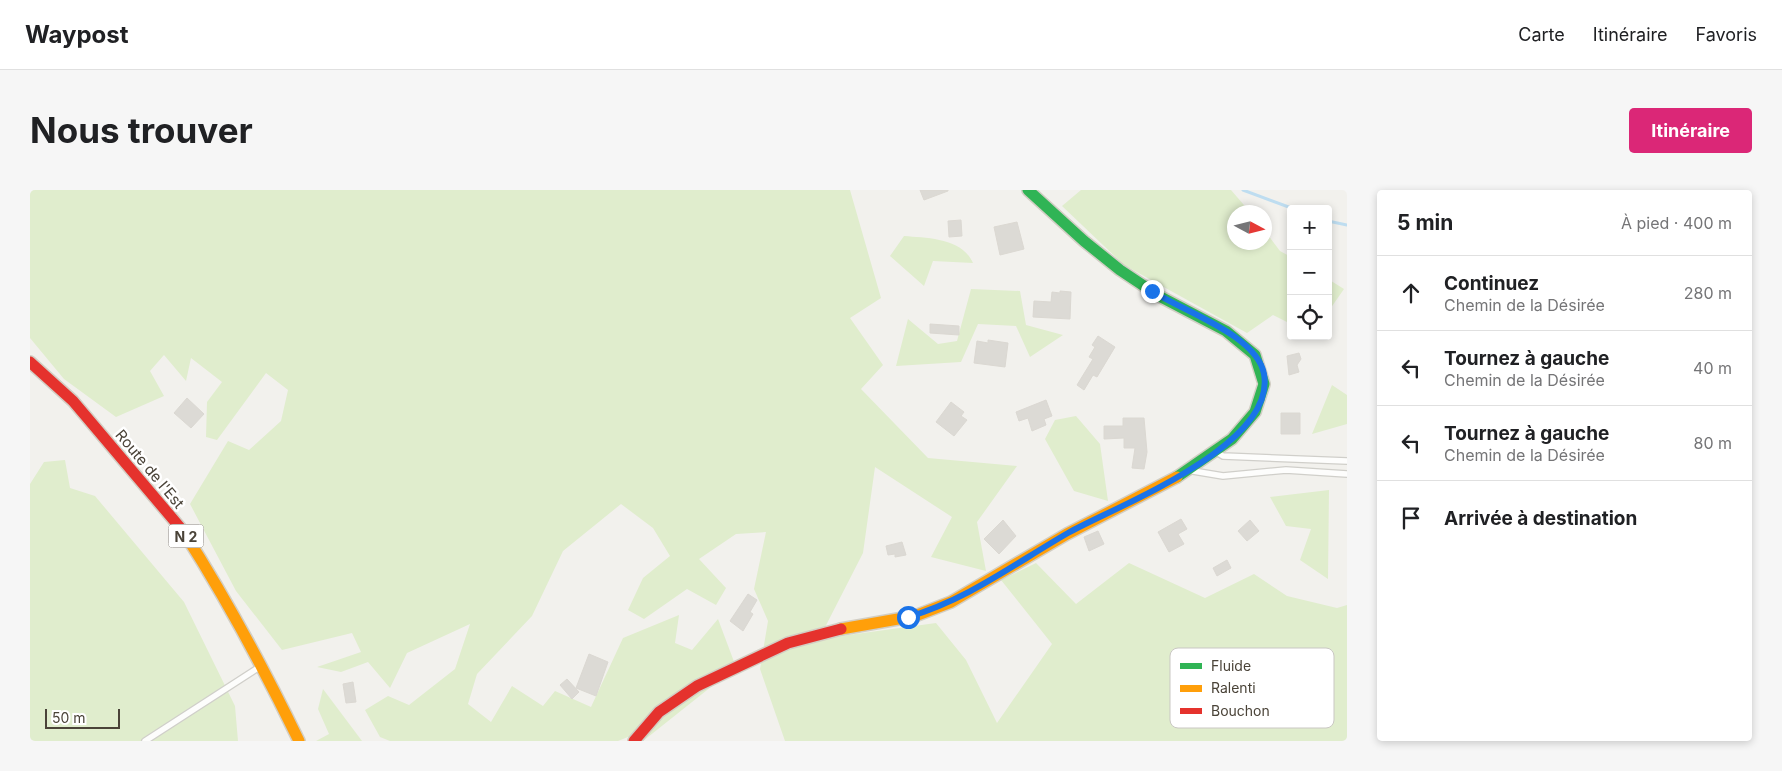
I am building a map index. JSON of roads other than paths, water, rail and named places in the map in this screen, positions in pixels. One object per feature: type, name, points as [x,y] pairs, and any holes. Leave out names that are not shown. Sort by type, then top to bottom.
[{"type":"street","points":[[634,741],[658,711],[689,688],[748,664],[789,643],[856,625],[908,617],[932,610],[972,592],[1068,533],[1191,471],[1236,434],[1259,406],[1263,394],[1264,374],[1254,353],[1231,335],[1162,298],[1117,268],[1028,190]]},
{"type":"street","name":"Route de l'Est","points":[[30,362],[72,401],[182,530],[208,570],[262,665],[299,741]]},
{"type":"lane","points":[[1216,452],[1223,456],[1347,461]]},
{"type":"lane","points":[[1191,471],[1223,476],[1286,470],[1347,474]]},
{"type":"lane","points":[[146,741],[262,665]]},
{"type":"waterway","points":[[1243,190],[1287,206]]},
{"type":"waterway","points":[[1332,222],[1347,225]]}]
